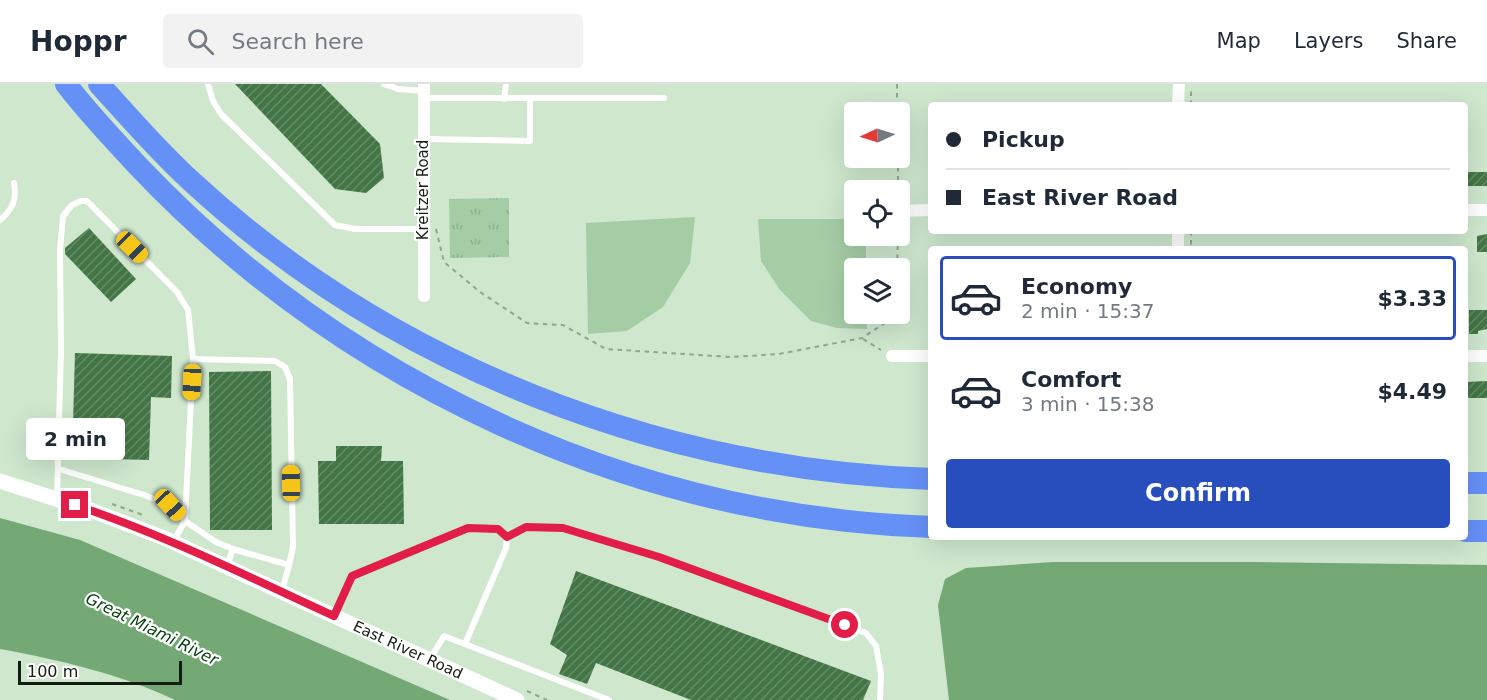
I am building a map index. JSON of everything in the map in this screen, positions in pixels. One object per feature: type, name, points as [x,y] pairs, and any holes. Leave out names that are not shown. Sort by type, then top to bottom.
[{"type":"highway","points":[[66,84],[89,114],[171,200],[255,274],[285,298],[364,352],[434,392],[510,428],[592,462],[690,493],[734,504],[823,519],[928,527]]},
{"type":"highway","points":[[99,84],[191,182],[278,253],[323,286],[368,313],[416,341],[471,368],[580,414],[705,451],[828,471],[928,479]]},
{"type":"highway","points":[[1468,483],[1487,483]]},
{"type":"highway","points":[[1468,531],[1487,531]]},
{"type":"street","points":[[1179,84],[1179,102]]},
{"type":"street","name":"Kreitzer Road","points":[[424,91],[423,139],[430,229],[424,296]]},
{"type":"street","points":[[910,211],[928,210]]},
{"type":"street","points":[[1468,210],[1487,210]]},
{"type":"street","points":[[892,356],[928,356]]},
{"type":"street","points":[[1468,356],[1487,356]]},
{"type":"street","name":"East River Road","points":[[0,481],[134,525],[517,700]]},
{"type":"lane","points":[[208,84],[213,101],[221,114],[335,225],[355,229],[430,229]]},
{"type":"lane","points":[[384,84],[398,89],[504,99],[664,98]]},
{"type":"lane","points":[[504,99],[506,84]]},
{"type":"lane","points":[[423,139],[530,141],[530,99]]},
{"type":"lane","points":[[0,220],[15,204],[14,183]]},
{"type":"lane","points":[[57,499],[60,469],[60,249],[63,216],[72,205],[87,201],[177,292],[188,310],[193,359],[185,522],[173,542]]},
{"type":"lane","points":[[193,359],[275,361],[285,367],[290,379],[292,548],[281,592]]},
{"type":"lane","points":[[60,469],[170,505],[185,522],[216,542],[289,565]]},
{"type":"lane","points":[[507,537],[526,527],[563,528],[659,557],[866,633],[876,646],[881,674],[880,700]]},
{"type":"lane","points":[[334,616],[352,576],[468,528],[498,529],[507,537]]},
{"type":"lane","points":[[465,644],[506,549],[507,537]]},
{"type":"lane","points":[[227,567],[233,549]]},
{"type":"lane","points":[[429,659],[444,636],[609,700]]},
{"type":"path","points":[[897,84],[897,102]]},
{"type":"path","points":[[1191,84],[1191,102]]},
{"type":"path","points":[[430,229],[444,262],[480,292],[527,323],[563,325],[606,349],[731,357],[779,354],[862,338],[883,324]]},
{"type":"path","points":[[862,338],[892,356]]},
{"type":"green space","points":[[509,198],[509,257],[450,258],[449,199]]},
{"type":"green space","points":[[695,217],[690,263],[663,307],[627,331],[588,334],[586,223]]},
{"type":"green space","points":[[758,219],[844,219],[844,246],[866,246],[866,258],[844,258],[844,324],[867,324],[867,329],[837,328],[811,321],[780,290],[761,261]]},
{"type":"water","name":"Great Miami River","points":[[0,518],[80,540],[450,700],[175,700],[89,669],[0,649]]},
{"type":"water","points":[[1053,562],[1487,565],[1487,700],[949,700],[938,605],[945,579],[966,568]]},
{"type":"building","points":[[235,84],[321,84],[380,144],[384,178],[366,193],[335,189]]},
{"type":"building","points":[[1468,172],[1487,172],[1487,186],[1468,186]]},
{"type":"building","points":[[89,228],[136,279],[111,302],[65,254],[65,248]]},
{"type":"building","points":[[1487,234],[1487,252],[1477,252],[1477,236]]},
{"type":"building","points":[[1469,310],[1487,310],[1487,329],[1478,331],[1478,334],[1469,334]]},
{"type":"building","points":[[75,353],[172,356],[171,398],[151,397],[149,460],[72,458]]},
{"type":"building","points":[[271,371],[272,530],[210,530],[209,372]]},
{"type":"building","points":[[1487,381],[1487,398],[1468,398],[1468,382]]},
{"type":"building","points":[[336,446],[382,446],[381,461],[403,461],[404,524],[319,524],[318,461],[336,461]]},
{"type":"building","points":[[576,571],[871,681],[863,700],[691,700],[596,663],[587,684],[559,674],[567,655],[550,644]]},
{"type":"route","points":[[75,505],[134,525],[334,616],[352,576],[468,528],[498,529],[507,537],[526,527],[563,528],[659,557],[845,625]]}]
